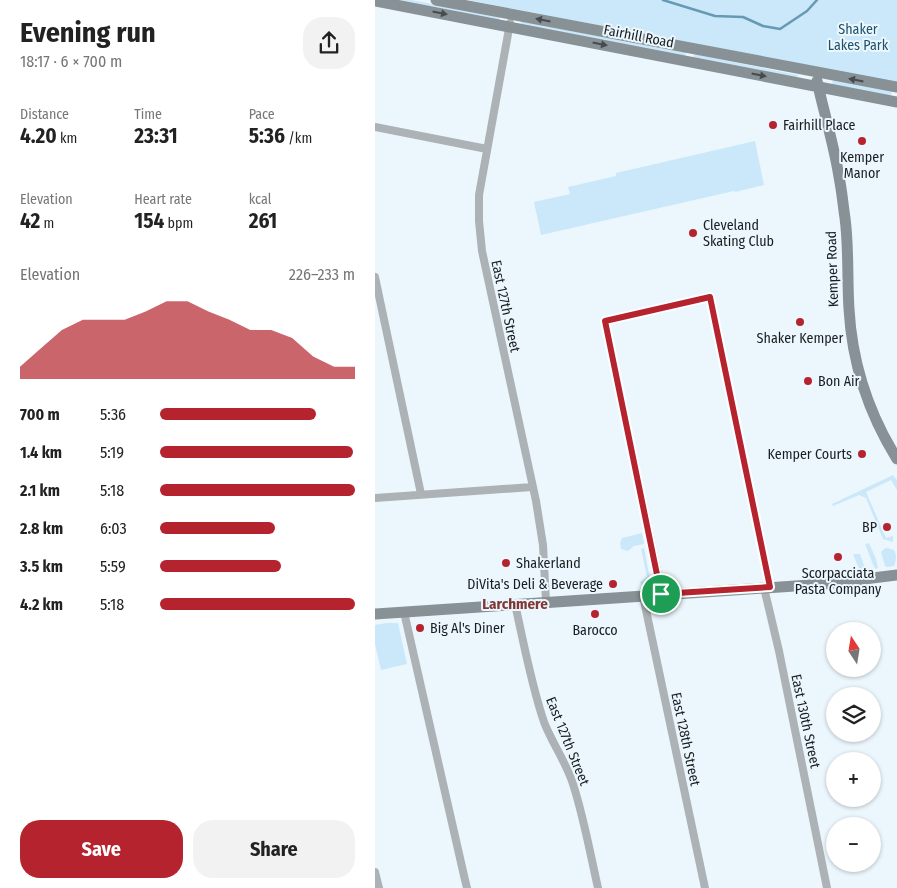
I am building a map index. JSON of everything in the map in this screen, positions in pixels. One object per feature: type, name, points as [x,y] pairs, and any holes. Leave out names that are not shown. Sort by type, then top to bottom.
[{"type":"main road","name":"Fairhill Road","points":[[436,0],[815,72],[896,95]]},
{"type":"main road","name":"Fairhill Road","points":[[375,1],[818,86],[896,95]]},
{"type":"main road","points":[[688,61],[690,48]]},
{"type":"main road","name":"Kemper Road","points":[[815,72],[839,177],[845,221],[849,308],[855,355],[874,416],[897,460]]},
{"type":"main road","points":[[375,614],[824,584],[897,575]]},
{"type":"street","name":"East 127th Street","points":[[511,14],[479,195],[479,221],[481,251],[536,501],[543,545],[546,602]]},
{"type":"street","points":[[375,127],[487,149]]},
{"type":"street","points":[[375,277],[421,494]]},
{"type":"street","name":"East 130th Street","points":[[661,594],[605,321],[710,297],[827,888]]},
{"type":"street","points":[[375,498],[532,487]]},
{"type":"street","name":"East 128th Street","points":[[643,596],[705,888]]},
{"type":"street","name":"East 127th Street","points":[[515,604],[533,686],[545,724],[573,783],[598,888]]},
{"type":"street","points":[[403,612],[467,888]]},
{"type":"street","points":[[375,872],[379,888]]},
{"type":"green space","points":[[392,0],[412,0],[500,17],[499,20]]},
{"type":"green space","name":"Shaker Lakes Park","points":[[468,0],[897,0],[897,83],[499,6]]},
{"type":"green space","points":[[521,21],[686,52],[685,56],[521,25]]},
{"type":"green space","points":[[694,54],[798,75],[797,78],[693,58]]},
{"type":"green space","points":[[834,80],[891,90],[892,92],[889,96],[833,85],[832,82]]},
{"type":"green space","points":[[755,141],[764,185],[541,235],[534,202],[570,194],[568,187],[616,176],[616,173]]},
{"type":"green space","points":[[893,475],[897,480],[897,490],[891,480],[866,492],[886,538],[893,536],[893,542],[883,539],[866,498],[859,495],[833,506],[832,504]]},
{"type":"green space","points":[[642,533],[644,544],[634,546],[628,551],[621,549],[620,543],[622,538]]},
{"type":"green space","points":[[869,543],[876,559],[878,568],[876,569],[865,544]]},
{"type":"green space","points":[[644,548],[651,584],[641,585],[640,582],[647,577],[641,549]]},
{"type":"green space","points":[[887,548],[895,552],[894,566],[885,566],[881,552]]},
{"type":"green space","points":[[853,554],[860,554],[865,568],[864,571],[860,571]]},
{"type":"green space","points":[[398,623],[407,664],[381,670],[375,644],[375,625]]},
{"type":"waterway","points":[[663,0],[715,16],[743,17],[763,26],[780,29],[807,11],[817,0]]},
{"type":"place","name":"Fairhill Place","points":[[773,125]]},
{"type":"place","name":"Kemper Manor","points":[[862,141]]},
{"type":"place","name":"Cleveland Skating Club","points":[[693,233]]},
{"type":"place","name":"Shaker Kemper","points":[[800,322]]},
{"type":"place","name":"Bon Air","points":[[808,381]]},
{"type":"place","name":"Kemper Courts","points":[[862,454]]},
{"type":"place","name":"BP","points":[[887,527]]},
{"type":"place","name":"Scorpacciata Pasta Company","points":[[838,557]]},
{"type":"place","name":"Shakerland","points":[[506,563]]},
{"type":"place","name":"DiVita's Deli & Beverage","points":[[613,584]]},
{"type":"place","name":"Barocco","points":[[595,614]]},
{"type":"place","name":"Big Al's Diner","points":[[420,628]]},
{"type":"district","name":"Larchmere","points":[[515,604]]},
{"type":"route","points":[[710,297],[770,587],[661,594],[605,321],[710,297]]}]
